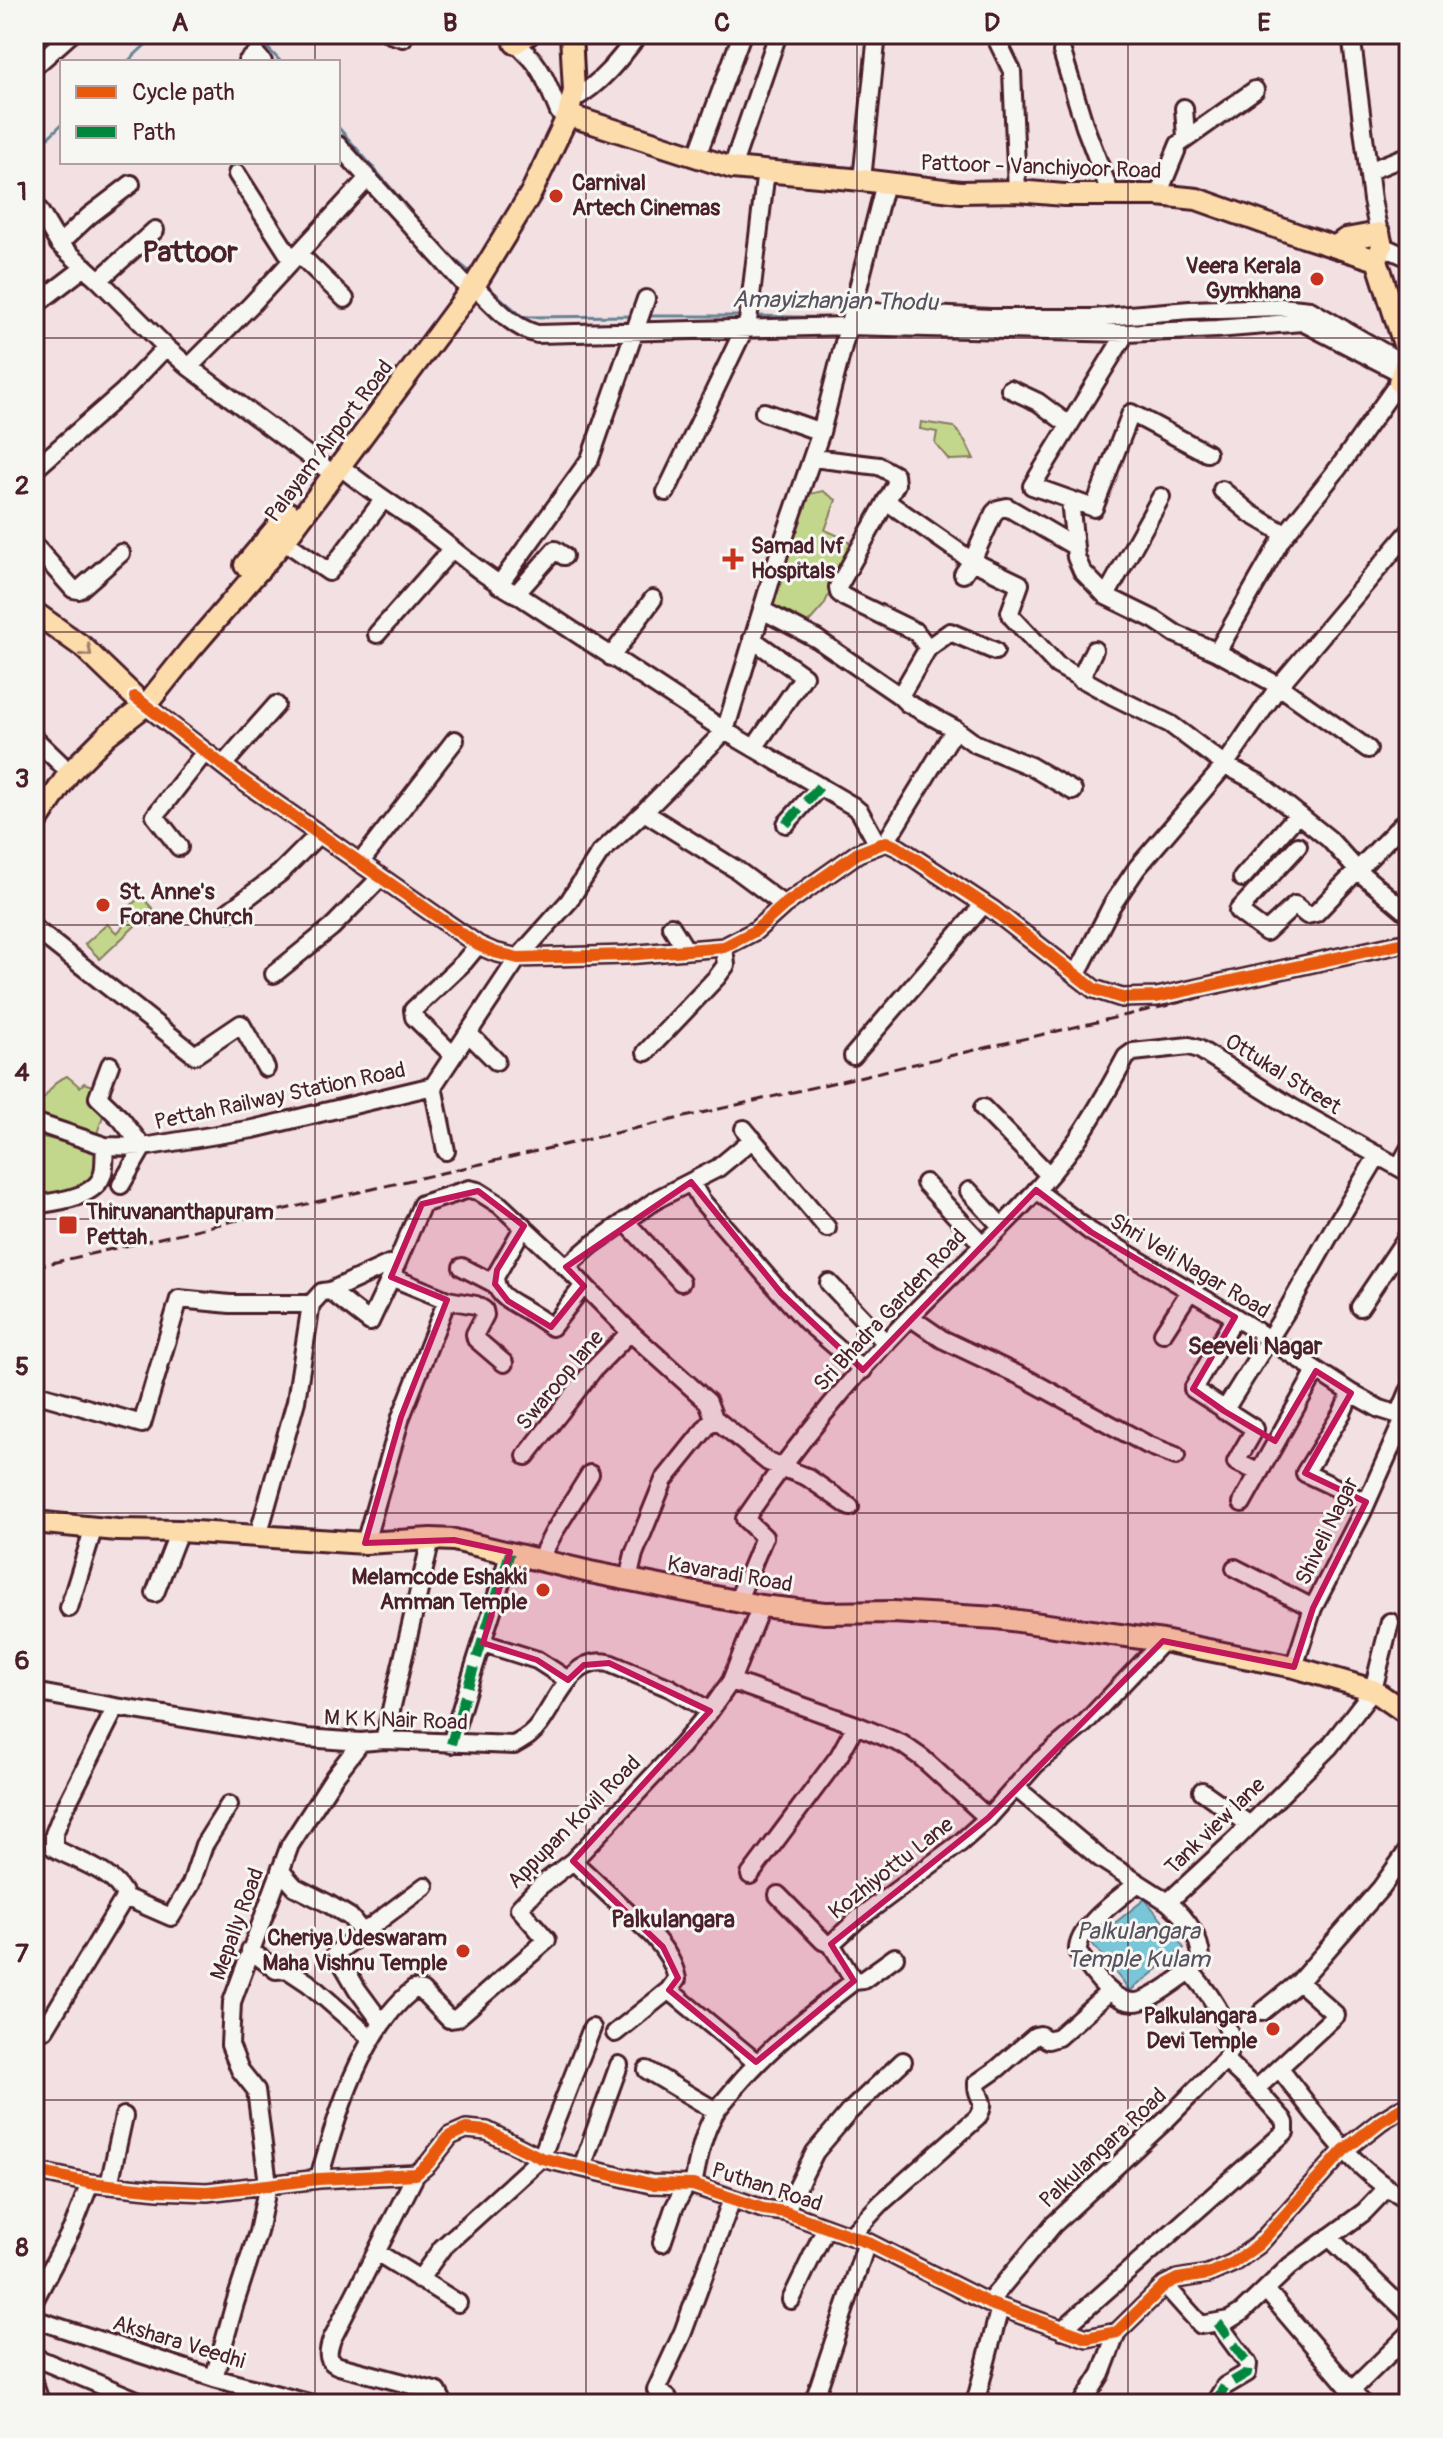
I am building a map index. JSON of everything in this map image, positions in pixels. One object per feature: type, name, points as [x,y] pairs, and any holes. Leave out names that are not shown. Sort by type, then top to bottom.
[{"type":"main road","name":"Palayam Airport Road","points":[[486,260],[538,156],[566,109],[561,34]]},
{"type":"main road","name":"Palayam Airport Road","points":[[34,801],[61,764],[101,723],[140,701],[332,467],[470,283],[531,193],[551,154],[574,91],[571,34]]},
{"type":"main road","name":"Pattoor - Vanchiyoor Road","points":[[566,109],[607,128],[732,168],[960,192],[1158,195],[1197,199],[1336,246],[1380,246]]},
{"type":"main road","points":[[551,154],[564,141],[584,131],[607,128]]},
{"type":"main road","points":[[1380,246],[1405,372]]},
{"type":"main road","name":"Palayam Airport Road","points":[[34,826],[69,773],[190,650],[284,541],[332,467]]},
{"type":"main road","points":[[34,612],[83,647],[140,701]]},
{"type":"main road","name":"Kavaradi Road","points":[[34,1522],[365,1543],[454,1540],[628,1580],[761,1606],[825,1613],[893,1612],[997,1618],[1163,1641],[1294,1667],[1373,1690],[1409,1715]]},
{"type":"street","points":[[34,67],[71,34]]},
{"type":"street","points":[[518,37],[566,109],[608,72],[639,34]]},
{"type":"street","points":[[697,156],[742,34]]},
{"type":"street","points":[[732,168],[778,34]]},
{"type":"street","points":[[862,180],[877,34]]},
{"type":"street","points":[[994,34],[1012,71],[1017,191]]},
{"type":"street","points":[[1351,34],[1380,246],[1409,258]]},
{"type":"street","points":[[1062,52],[1085,127],[1111,195]]},
{"type":"street","points":[[1158,195],[1179,144],[1255,90]]},
{"type":"street","points":[[1184,108],[1186,137]]},
{"type":"street","points":[[340,147],[499,311],[528,332],[537,334],[850,319],[1093,318],[1281,307],[1310,310],[1405,372]]},
{"type":"street","points":[[1369,171],[1409,155]]},
{"type":"street","points":[[666,492],[747,324],[766,170]]},
{"type":"street","points":[[237,174],[295,256],[345,299]]},
{"type":"street","points":[[189,367],[368,178]]},
{"type":"street","points":[[725,731],[781,547],[821,432],[885,183]]},
{"type":"street","points":[[59,244],[131,184]]},
{"type":"street","points":[[37,212],[59,244],[189,367],[383,500],[499,585],[725,731],[860,812],[881,843],[899,848],[984,904],[1094,989],[1122,998],[1157,997],[1409,942]]},
{"type":"street","points":[[99,280],[155,230]]},
{"type":"street","points":[[34,306],[85,267]]},
{"type":"street","points":[[499,585],[590,459],[646,299]]},
{"type":"street","points":[[850,319],[1126,333],[1302,322],[1405,372]]},
{"type":"street","points":[[1126,333],[1032,486],[1094,508],[1131,413],[1207,453]]},
{"type":"street","points":[[34,470],[123,392],[166,347]]},
{"type":"street","points":[[1217,652],[1285,534],[1388,401],[1405,372]]},
{"type":"street","points":[[1010,389],[1038,402],[1069,425]]},
{"type":"street","points":[[764,412],[821,432]]},
{"type":"street","points":[[813,458],[879,466],[895,475],[896,484],[838,587],[839,593],[916,632],[928,648]]},
{"type":"street","points":[[1222,490],[1251,514],[1285,534]]},
{"type":"street","points":[[1106,596],[1161,497]]},
{"type":"street","points":[[284,541],[329,572],[383,500]]},
{"type":"street","points":[[1070,500],[1074,546],[1082,571],[1106,596],[1279,686],[1368,749]]},
{"type":"street","points":[[886,501],[968,568],[1020,584],[1010,612],[1012,617],[1057,665],[1170,724],[1225,765],[1259,783],[1329,839],[1358,871],[1409,914]]},
{"type":"street","points":[[968,568],[994,513],[1007,507],[1074,546]]},
{"type":"street","points":[[1077,974],[1112,905],[1137,868],[1225,765],[1279,686],[1409,532]]},
{"type":"street","points":[[34,545],[73,589],[79,590],[121,553]]},
{"type":"street","points":[[377,634],[452,549]]},
{"type":"street","points":[[516,594],[555,550],[564,556]]},
{"type":"street","points":[[611,657],[653,599]]},
{"type":"street","points":[[762,610],[817,639],[907,703],[974,743],[1030,766],[1073,791]]},
{"type":"street","points":[[900,696],[928,648],[950,632],[995,651]]},
{"type":"street","points":[[752,639],[804,676],[754,748]]},
{"type":"street","points":[[1080,679],[1094,650]]},
{"type":"street","points":[[140,701],[243,781],[478,945],[518,958],[626,955],[724,947],[755,931],[784,905],[858,853],[881,843],[955,729]]},
{"type":"street","points":[[223,765],[276,705]]},
{"type":"street","name":"Pettah Railway Station Road","points":[[34,1122],[105,1146],[143,1147],[253,1129],[433,1086],[518,958],[569,901],[600,853],[725,731]]},
{"type":"street","points":[[34,738],[61,764]]},
{"type":"street","points":[[360,863],[455,740]]},
{"type":"street","points":[[179,847],[155,816],[205,752]]},
{"type":"street","points":[[786,824],[820,786]]},
{"type":"street","points":[[644,812],[737,870],[784,905]]},
{"type":"street","points":[[1242,878],[1298,814]]},
{"type":"street","points":[[1298,846],[1233,916],[1266,932],[1295,905],[1307,915],[1316,913],[1409,817]]},
{"type":"street","points":[[228,912],[280,873],[319,834]]},
{"type":"street","points":[[274,974],[332,927],[381,877]]},
{"type":"street","points":[[853,1056],[984,904]]},
{"type":"street","points":[[671,926],[686,950]]},
{"type":"street","points":[[34,928],[195,1055],[241,1024],[266,1068]]},
{"type":"street","points":[[452,1054],[414,1017],[413,1010],[478,945]]},
{"type":"street","points":[[646,1052],[701,997],[726,965],[724,947]]},
{"type":"street","points":[[466,1036],[473,1038],[496,1061]]},
{"type":"street","name":"Ottukal Street","points":[[1126,1057],[1146,1049],[1189,1046],[1199,1049],[1293,1108],[1404,1170]]},
{"type":"street","name":"Sri Bhadra Garden Road","points":[[737,1602],[764,1537],[745,1519],[779,1469],[886,1343],[1049,1175],[1076,1141],[1126,1057]]},
{"type":"street","points":[[110,1065],[98,1097],[143,1147],[121,1185]]},
{"type":"street","points":[[433,1086],[446,1151]]},
{"type":"street","points":[[983,1108],[1049,1175]]},
{"type":"street","points":[[566,1267],[659,1198],[718,1168],[748,1134],[827,1228]]},
{"type":"street","points":[[34,1205],[85,1193],[103,1174],[105,1146]]},
{"type":"street","points":[[1404,1170],[1409,1149]]},
{"type":"street","points":[[1224,1411],[1378,1155]]},
{"type":"street","points":[[691,1182],[701,1200],[798,1312],[863,1370]]},
{"type":"street","points":[[925,1183],[983,1245]]},
{"type":"street","name":"Shri Veli Nagar Road","points":[[1036,1190],[1091,1232],[1148,1263],[1351,1393],[1380,1409],[1404,1416]]},
{"type":"street","points":[[330,1291],[370,1322],[422,1204],[459,1191],[478,1191],[524,1226],[630,1332],[708,1402],[714,1418],[768,1462],[779,1469],[807,1477],[850,1507]]},
{"type":"street","points":[[969,1191],[1001,1226]]},
{"type":"street","points":[[625,1221],[681,1282]]},
{"type":"street","points":[[495,1284],[497,1270],[524,1226]]},
{"type":"street","points":[[1360,1307],[1409,1234]]},
{"type":"street","points":[[258,1536],[296,1401],[311,1304],[322,1292],[389,1264],[394,1271],[447,1300],[476,1305],[484,1310],[476,1339],[504,1363]]},
{"type":"street","points":[[462,1267],[495,1284],[508,1301],[552,1327],[584,1285]]},
{"type":"street","points":[[829,1283],[886,1343]]},
{"type":"street","points":[[1163,1333],[1190,1291]]},
{"type":"street","points":[[34,1393],[142,1424],[179,1299],[217,1304],[311,1304]]},
{"type":"street","points":[[365,1543],[401,1417],[447,1300]]},
{"type":"street","points":[[910,1317],[955,1346],[1027,1379],[1148,1445],[1176,1456]]},
{"type":"street","points":[[1235,1317],[1193,1389],[1255,1429],[1236,1462],[1258,1472]]},
{"type":"street","name":"Swaroop lane","points":[[526,1456],[593,1370],[630,1332]]},
{"type":"street","points":[[1242,1503],[1316,1371]]},
{"type":"street","name":"Shiveli Nagar","points":[[1294,1667],[1313,1608],[1366,1502],[1404,1416],[1409,1391]]},
{"type":"street","points":[[1351,1393],[1305,1473],[1366,1502]]},
{"type":"street","points":[[628,1580],[634,1554],[664,1480],[714,1418]]},
{"type":"street","points":[[540,1559],[590,1474]]},
{"type":"street","points":[[69,1608],[94,1527]]},
{"type":"street","points":[[155,1593],[179,1531]]},
{"type":"street","points":[[384,1740],[431,1539]]},
{"type":"street","points":[[451,1744],[474,1660],[483,1643],[510,1552]]},
{"type":"street","points":[[1235,1568],[1313,1608]]},
{"type":"street","name":"Appupan Kovil Road","points":[[319,2179],[342,2102],[382,2023],[414,1989],[422,1991],[449,2019],[457,2018],[547,1940],[519,1908],[540,1886],[573,1861],[710,1711],[731,1681],[761,1606]]},
{"type":"street","points":[[1373,1690],[1390,1622]]},
{"type":"street","name":"Kozhiyottu Lane","points":[[854,1981],[831,1944],[858,1919],[960,1843],[988,1818],[1015,1787],[1058,1744],[1085,1723],[1163,1641]]},
{"type":"street","points":[[483,1643],[537,1660],[568,1680]]},
{"type":"street","name":"M K K Nair Road","points":[[34,1692],[306,1738],[514,1745],[529,1737],[538,1727],[568,1680],[584,1665],[598,1661],[670,1688],[710,1711]]},
{"type":"street","points":[[731,1681],[902,1744],[922,1758],[988,1818]]},
{"type":"street","name":"Tank view lane","points":[[1190,1971],[1201,1958],[1200,1946],[1179,1912],[1168,1902],[1329,1747],[1373,1690]]},
{"type":"street","points":[[116,1707],[62,1814],[52,1842],[54,1848],[107,1876],[125,1897],[171,1917],[191,1884],[204,1845],[229,1805]]},
{"type":"street","points":[[750,1875],[839,1756],[856,1725]]},
{"type":"street","name":"Mepally Road","points":[[214,2378],[258,2232],[268,2184],[256,2090],[240,2070],[230,2045],[232,2002],[290,1845],[361,1742]]},
{"type":"street","points":[[1015,1787],[1074,1838],[1168,1902]]},
{"type":"street","points":[[1202,1791],[1250,1825]]},
{"type":"street","points":[[1262,2012],[1299,1982],[1381,1888],[1409,1849]]},
{"type":"street","points":[[573,1861],[663,1947],[677,1979],[669,1990],[615,2033]]},
{"type":"street","points":[[280,1870],[295,1887],[350,1917],[363,1933]]},
{"type":"street","points":[[1138,1883],[1080,1937],[1078,1953],[1110,1991],[1132,2003],[1143,2001],[1190,1971]]},
{"type":"street","points":[[382,2023],[336,1953],[425,1886]]},
{"type":"street","points":[[778,1895],[823,1941],[831,1944]]},
{"type":"street","points":[[34,2032],[45,2029],[125,1897]]},
{"type":"street","points":[[250,1950],[276,1970],[287,1969],[308,1983],[372,2039]]},
{"type":"street","points":[[662,2243],[674,2208],[690,2185],[706,2132],[716,2111],[756,2062],[802,2021],[854,1981],[863,1980],[895,1957]]},
{"type":"street","name":"Palkulangara Road","points":[[994,2305],[1053,2225],[1165,2121],[1225,2060],[1233,2043],[1226,2022],[1208,1990],[1190,1971]]},
{"type":"street","points":[[1256,2089],[1336,2015],[1299,1982]]},
{"type":"street","points":[[669,1990],[756,2062]]},
{"type":"street","points":[[851,2235],[882,2202],[977,2118],[984,2101],[976,2088],[977,2083],[1035,2036],[1040,2035],[1048,2040],[1058,2037],[1110,1991]]},
{"type":"street","points":[[419,2280],[442,2248],[541,2158],[592,2028]]},
{"type":"street","points":[[1062,2330],[1285,2132],[1283,2119],[1225,2060]]},
{"type":"street","points":[[785,2212],[815,2152],[849,2112],[903,2061]]},
{"type":"street","points":[[582,2167],[619,2065]]},
{"type":"street","points":[[1279,2068],[1344,2150],[1386,2189],[1409,2201]]},
{"type":"street","points":[[647,2070],[716,2111]]},
{"type":"street","points":[[1082,2404],[1101,2374],[1117,2332],[1165,2285],[1177,2279],[1208,2274],[1248,2253],[1344,2150],[1409,2104]]},
{"type":"street","points":[[109,2185],[124,2116]]},
{"type":"street","name":"Puthan Road","points":[[416,2174],[450,2136],[466,2129],[487,2131],[541,2158],[651,2184],[690,2185],[763,2209],[785,2212],[867,2242],[994,2305],[1087,2338],[1117,2332]]},
{"type":"street","points":[[34,2171],[90,2183],[207,2192],[319,2179],[416,2174],[332,2339],[328,2358],[339,2366],[438,2392],[444,2404]]},
{"type":"street","points":[[34,2301],[73,2227],[90,2183]]},
{"type":"street","points":[[1165,2285],[1201,2325],[1229,2320],[1242,2312],[1290,2266],[1364,2212],[1386,2189]]},
{"type":"street","points":[[668,2398],[656,2390],[683,2332],[732,2199]]},
{"type":"street","points":[[791,2300],[826,2227]]},
{"type":"street","points":[[1329,2237],[1409,2314]]},
{"type":"street","points":[[813,2404],[867,2242]]},
{"type":"street","points":[[378,2253],[458,2303]]},
{"type":"street","points":[[1266,2290],[1363,2404]]},
{"type":"street","points":[[975,2404],[994,2305]]},
{"type":"street","name":"Akshara Veedhi","points":[[34,2319],[214,2378],[312,2404]]},
{"type":"street","points":[[1214,2404],[1225,2386],[1247,2373],[1248,2364],[1218,2323]]},
{"type":"street","points":[[1352,2390],[1409,2334]]},
{"type":"street","points":[[34,2357],[146,2404]]},
{"type":"street","points":[[34,2384],[41,2404]]},
{"type":"highlighted area","points":[[691,1182],[781,1293],[863,1370],[1036,1190],[1091,1232],[1235,1317],[1193,1389],[1224,1411],[1275,1441],[1316,1371],[1351,1393],[1305,1473],[1366,1502],[1313,1608],[1294,1667],[1163,1641],[988,1818],[831,1944],[854,1981],[756,2062],[669,1990],[678,1978],[663,1947],[573,1861],[710,1711],[609,1663],[584,1665],[568,1680],[537,1660],[483,1643],[510,1552],[454,1540],[365,1543],[401,1417],[447,1300],[391,1277],[422,1204],[478,1191],[524,1226],[497,1270],[495,1284],[508,1301],[551,1327],[584,1286],[566,1267]]},
{"type":"green space","points":[[921,422],[954,427],[974,459],[949,460],[935,443],[937,432],[920,429]]},
{"type":"green space","points":[[823,491],[836,500],[825,530],[852,545],[824,605],[808,623],[781,615],[769,601],[801,496]]},
{"type":"green space","points":[[141,896],[153,909],[100,959],[85,944],[107,924],[117,933],[131,918],[125,911]]},
{"type":"green space","points":[[67,1076],[80,1087],[84,1083],[111,1093],[95,1139],[34,1117],[34,1111],[57,1081]]},
{"type":"green space","points":[[34,1135],[96,1150],[98,1162],[94,1180],[75,1192],[34,1201]]},
{"type":"water","name":"Palkulangara Temple Kulam","points":[[1145,1899],[1184,1948],[1130,1991],[1091,1942]]},
{"type":"waterway","name":"Amayizhanjan Thodu","points":[[129,60],[157,34]]},
{"type":"waterway","name":"Amayizhanjan Thodu","points":[[254,34],[279,60]]},
{"type":"waterway","name":"Amayizhanjan Thodu","points":[[34,151],[60,126]]},
{"type":"waterway","name":"Amayizhanjan Thodu","points":[[340,129],[449,255],[471,273]]},
{"type":"waterway","name":"Amayizhanjan Thodu","points":[[483,283],[523,317],[636,316]]},
{"type":"waterway","name":"Amayizhanjan Thodu","points":[[647,316],[744,316]]},
{"type":"waterway","name":"Amayizhanjan Thodu","points":[[755,316],[844,318]]},
{"type":"waterway","name":"Amayizhanjan Thodu","points":[[1151,324],[1275,316]]},
{"type":"railway","points":[[34,1267],[1409,948]]},
{"type":"marked path","points":[[786,824],[820,786]]},
{"type":"marked path","points":[[451,1744],[510,1552]]},
{"type":"marked path","points":[[1214,2404],[1225,2386],[1247,2373],[1248,2364],[1218,2323]]},
{"type":"cycle path","points":[[135,697],[243,781],[478,945],[518,958],[626,955],[724,947],[755,931],[784,905],[858,853],[886,842],[993,910],[1094,989],[1122,998],[1157,997],[1409,942]]},
{"type":"cycle path","points":[[34,2171],[90,2183],[207,2192],[319,2179],[416,2174],[450,2136],[466,2129],[487,2131],[541,2158],[651,2184],[693,2185],[763,2209],[785,2212],[867,2242],[988,2303],[1087,2338],[1117,2332],[1165,2285],[1177,2279],[1208,2274],[1233,2263],[1258,2245],[1344,2150],[1409,2104]]},
{"type":"place","name":"Carnival Artech Cinemas","points":[[556,196]]},
{"type":"place","name":"Veera Kerala Gymkhana","points":[[1317,279]]},
{"type":"place","name":"Samad Ivf Hospitals","points":[[733,559]]},
{"type":"place","name":"St. Anne's Forane Church","points":[[103,905]]},
{"type":"place","name":"Thiruvananthapuram Pettah","points":[[68,1225]]},
{"type":"place","name":"Melamcode Eshakki Amman Temple","points":[[543,1590]]},
{"type":"place","name":"Cheriya Udeswaram Maha Vishnu Temple","points":[[463,1951]]},
{"type":"place","name":"Palkulangara Devi Temple","points":[[1273,2029]]},
{"type":"district","name":"Pattoor","points":[[190,252]]},
{"type":"district","name":"Seeveli Nagar","points":[[1255,1346]]},
{"type":"district","name":"Palkulangara","points":[[673,1919]]}]
